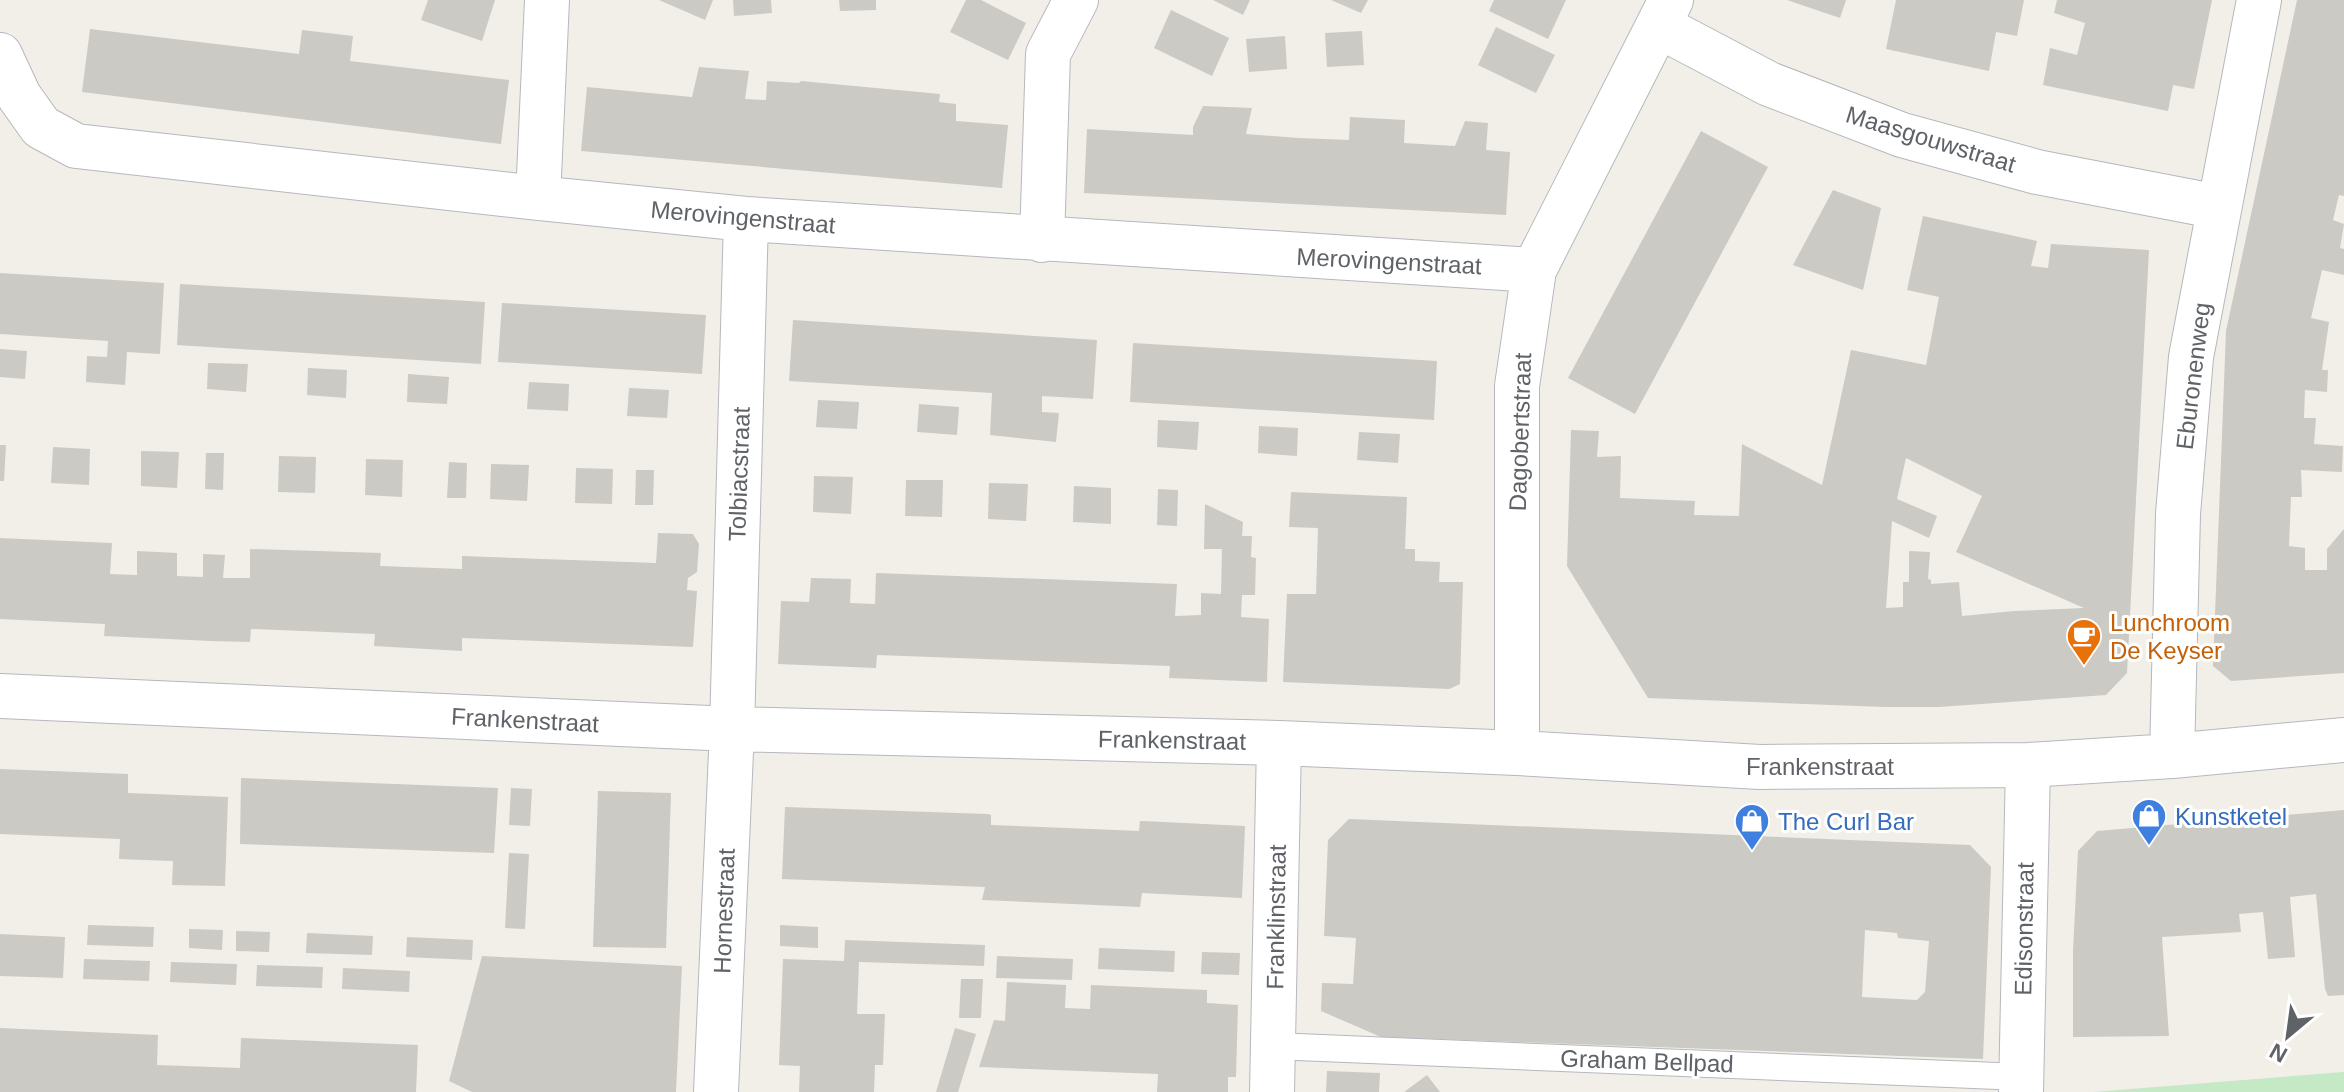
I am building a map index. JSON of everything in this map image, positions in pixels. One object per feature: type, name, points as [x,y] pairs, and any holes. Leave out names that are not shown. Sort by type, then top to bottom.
[{"type":"street","points":[[538,198],[547,0]]},
{"type":"street","points":[[1042,240],[1048,54],[1076,0]]},
{"type":"street","name":"Eburonenweg","points":[[2172,756],[2178,514],[2189,373],[2259,0]]},
{"type":"street","name":"Maasgouwstraat","points":[[1665,13],[1769,84],[1902,135],[2037,172],[2219,207]]},
{"type":"street","name":"Dagobertstraat","points":[[1517,753],[1517,386],[1534,270],[1665,13]]},
{"type":"street","name":"Merovingenstraat","points":[[0,55],[19,96],[41,127],[76,146],[746,219],[1534,270]]},
{"type":"street","name":"Tolbiacstraat","points":[[732,729],[746,219]]},
{"type":"street","name":"Frankenstraat","points":[[0,696],[732,729],[1279,743],[1760,767],[2028,765],[2344,740]]},
{"type":"street","name":"Hornestraat","points":[[716,1092],[732,729]]},
{"type":"street","name":"Franklinstraat","points":[[1272,1092],[1279,743]]},
{"type":"street","name":"Edisonstraat","points":[[2021,1084],[2028,765]]},
{"type":"lane","name":"Graham Bellpad","points":[[1273,1046],[2021,1084]]},
{"type":"green space","points":[[2344,1072],[2344,1092],[2093,1092]]},
{"type":"building","points":[[428,0],[495,0],[482,41],[421,20]]},
{"type":"building","points":[[659,0],[713,0],[705,20]]},
{"type":"building","points":[[733,0],[771,0],[772,13],[734,16]]},
{"type":"building","points":[[839,0],[876,0],[876,10],[840,11]]},
{"type":"building","points":[[966,0],[981,0],[1026,23],[1008,60],[950,32]]},
{"type":"building","points":[[1213,0],[1250,0],[1243,15]]},
{"type":"building","points":[[1331,0],[1368,0],[1361,13]]},
{"type":"building","points":[[1494,0],[1566,0],[1548,39],[1489,11]]},
{"type":"building","points":[[1787,0],[1846,0],[1840,18]]},
{"type":"building","points":[[1896,0],[2024,0],[2017,36],[1996,32],[1989,71],[1886,49]]},
{"type":"building","points":[[2057,0],[2212,0],[2194,89],[2173,85],[2168,111],[2043,85],[2050,48],[2077,55],[2085,23],[2054,13]]},
{"type":"building","points":[[2297,0],[2344,0],[2344,196],[2339,195],[2333,220],[2344,224],[2340,248],[2344,249],[2344,275],[2322,270],[2311,318],[2329,322],[2322,370],[2328,370],[2327,392],[2305,390],[2304,418],[2316,418],[2314,444],[2343,446],[2342,472],[2301,470],[2302,497],[2291,497],[2289,546],[2305,548],[2305,570],[2327,570],[2327,549],[2344,529],[2344,673],[2231,681],[2213,666],[2226,331]]},
{"type":"building","points":[[1171,10],[1229,38],[1212,76],[1154,48]]},
{"type":"building","points":[[1496,27],[1555,55],[1536,93],[1478,65]]},
{"type":"building","points":[[90,29],[299,54],[302,30],[353,36],[350,61],[509,80],[501,144],[82,92]]},
{"type":"building","points":[[1362,31],[1364,65],[1327,67],[1325,33]]},
{"type":"building","points":[[1285,36],[1287,69],[1249,72],[1246,39]]},
{"type":"building","points":[[699,67],[749,71],[745,99],[766,100],[767,81],[801,81],[940,94],[939,102],[956,104],[956,121],[1008,125],[1002,188],[581,151],[587,87],[692,97]]},
{"type":"building","points":[[1203,106],[1252,108],[1246,134],[1299,138],[1349,140],[1350,117],[1405,120],[1404,143],[1455,146],[1465,121],[1488,123],[1486,150],[1510,152],[1506,215],[1084,193],[1087,129],[1193,135],[1193,127]]},
{"type":"building","points":[[1701,131],[1768,167],[1635,414],[1568,378]]},
{"type":"building","points":[[1833,190],[1881,208],[1863,290],[1793,265]]},
{"type":"building","points":[[1923,216],[2037,241],[2031,266],[2048,268],[2051,244],[2149,250],[2127,673],[2106,695],[1939,707],[1648,698],[1567,566],[1571,430],[1599,431],[1597,457],[1621,456],[1620,498],[1695,501],[1694,515],[1739,516],[1742,444],[1822,485],[1851,350],[1926,365],[1939,297],[1907,290]],"holes":[[[1906,458],[1982,496],[1956,552],[2084,608],[1962,616],[1959,582],[1931,584],[1928,579],[1930,552],[1909,551],[1909,582],[1903,582],[1903,607],[1886,608],[1892,521],[1929,538],[1937,516],[1897,499]]]},
{"type":"building","points":[[0,273],[164,283],[160,354],[127,352],[125,385],[86,382],[87,356],[107,357],[108,341],[0,334]]},
{"type":"building","points":[[180,284],[485,302],[481,364],[177,345]]},
{"type":"building","points":[[502,303],[706,315],[702,374],[498,362]]},
{"type":"building","points":[[793,320],[1097,340],[1093,399],[1042,396],[1042,412],[1059,413],[1056,442],[990,435],[992,393],[789,381]]},
{"type":"building","points":[[1133,343],[1437,361],[1434,420],[1130,402]]},
{"type":"building","points":[[0,349],[27,351],[25,379],[0,377]]},
{"type":"building","points":[[208,363],[248,364],[246,392],[207,389]]},
{"type":"building","points":[[308,368],[347,370],[346,398],[307,395]]},
{"type":"building","points":[[408,374],[449,377],[447,404],[407,402]]},
{"type":"building","points":[[529,382],[569,384],[568,411],[527,409]]},
{"type":"building","points":[[629,388],[669,390],[667,418],[627,416]]},
{"type":"building","points":[[818,400],[859,402],[857,429],[816,427]]},
{"type":"building","points":[[919,404],[959,407],[957,435],[917,432]]},
{"type":"building","points":[[1158,420],[1199,422],[1197,450],[1157,447]]},
{"type":"building","points":[[1259,426],[1298,428],[1297,456],[1258,453]]},
{"type":"building","points":[[1359,432],[1400,434],[1398,463],[1357,460]]},
{"type":"building","points":[[0,445],[6,445],[4,481],[0,481]]},
{"type":"building","points":[[53,447],[90,449],[89,485],[51,483]]},
{"type":"building","points":[[141,451],[179,452],[177,488],[141,486]]},
{"type":"building","points":[[206,453],[224,453],[223,490],[205,489]]},
{"type":"building","points":[[279,456],[316,457],[315,493],[278,492]]},
{"type":"building","points":[[366,459],[403,460],[402,497],[365,495]]},
{"type":"building","points":[[449,462],[467,463],[466,498],[447,498]]},
{"type":"building","points":[[491,464],[529,465],[527,501],[490,499]]},
{"type":"building","points":[[576,468],[613,469],[612,504],[575,503]]},
{"type":"building","points":[[636,470],[654,470],[653,505],[635,505]]},
{"type":"building","points":[[814,476],[853,477],[851,514],[813,512]]},
{"type":"building","points":[[906,480],[943,480],[942,517],[905,516]]},
{"type":"building","points":[[989,483],[1028,484],[1026,521],[988,519]]},
{"type":"building","points":[[1074,486],[1111,488],[1111,524],[1073,522]]},
{"type":"building","points":[[1158,489],[1178,490],[1177,526],[1157,525]]},
{"type":"building","points":[[1291,492],[1407,497],[1405,549],[1415,549],[1415,561],[1440,562],[1439,582],[1463,582],[1460,684],[1449,689],[1283,682],[1287,594],[1316,594],[1318,528],[1289,527]]},
{"type":"building","points":[[1205,504],[1243,522],[1242,536],[1252,536],[1251,557],[1256,558],[1255,595],[1242,595],[1241,617],[1269,619],[1267,682],[1169,678],[1170,666],[877,655],[876,668],[778,664],[781,601],[809,602],[811,578],[851,579],[850,603],[875,604],[876,573],[1177,584],[1175,616],[1201,615],[1201,593],[1221,594],[1222,549],[1204,549]]},
{"type":"building","points":[[658,533],[693,534],[699,544],[697,572],[688,578],[687,590],[697,591],[693,647],[462,638],[462,651],[374,646],[375,634],[251,629],[250,642],[211,641],[104,636],[105,624],[0,619],[0,538],[112,543],[110,574],[137,575],[137,551],[177,553],[177,576],[203,577],[203,554],[225,555],[223,578],[250,578],[250,549],[381,553],[380,566],[462,569],[462,556],[656,563]]},
{"type":"building","points":[[0,769],[128,774],[128,793],[228,797],[225,886],[172,885],[173,861],[119,859],[120,839],[0,834]]},
{"type":"building","points":[[241,778],[498,788],[494,853],[240,844]]},
{"type":"building","points":[[511,788],[532,789],[530,826],[509,825]]},
{"type":"building","points":[[598,791],[671,793],[666,948],[593,947]]},
{"type":"building","points":[[785,807],[988,814],[991,815],[991,825],[1139,831],[1140,821],[1245,826],[1242,898],[1142,893],[1140,907],[982,900],[985,887],[782,879]]},
{"type":"building","points":[[2344,810],[2344,995],[2328,996],[2325,989],[2316,894],[2290,897],[2295,957],[2268,959],[2263,912],[2239,914],[2241,932],[2162,937],[2169,1036],[2073,1037],[2078,851],[2097,831]]},
{"type":"building","points":[[1349,819],[1970,845],[1991,867],[1983,1059],[1381,1037],[1321,1011],[1322,983],[1353,984],[1356,938],[1324,936],[1328,840]],"holes":[[[1865,930],[1897,933],[1898,938],[1929,941],[1925,992],[1917,1000],[1862,997]]]},
{"type":"building","points":[[509,853],[529,854],[525,929],[505,928]]},
{"type":"building","points":[[88,925],[154,927],[153,947],[87,945]]},
{"type":"building","points":[[780,925],[818,927],[818,948],[780,946]]},
{"type":"building","points":[[189,929],[223,930],[222,950],[189,948]]},
{"type":"building","points":[[236,931],[270,932],[269,952],[236,951]]},
{"type":"building","points":[[307,933],[373,936],[372,955],[306,953]]},
{"type":"building","points":[[0,934],[65,937],[63,978],[0,976]]},
{"type":"building","points":[[407,937],[473,940],[472,960],[406,957]]},
{"type":"building","points":[[845,940],[985,945],[984,966],[859,962],[857,1014],[885,1014],[883,1065],[875,1065],[874,1092],[799,1092],[800,1066],[779,1065],[783,959],[844,961]]},
{"type":"building","points":[[1099,948],[1175,951],[1174,972],[1098,969]]},
{"type":"building","points":[[1202,952],[1240,953],[1239,975],[1201,974]]},
{"type":"building","points":[[482,956],[682,966],[676,1092],[472,1092],[449,1081]]},
{"type":"building","points":[[997,956],[1073,959],[1072,980],[996,978]]},
{"type":"building","points":[[84,959],[150,961],[149,981],[83,979]]},
{"type":"building","points":[[171,962],[237,964],[236,985],[170,982]]},
{"type":"building","points":[[257,965],[323,967],[322,988],[256,986]]},
{"type":"building","points":[[343,968],[410,971],[409,992],[342,989]]},
{"type":"building","points":[[961,979],[983,979],[981,1018],[959,1018]]},
{"type":"building","points":[[1007,982],[1066,985],[1065,1008],[1090,1009],[1091,985],[1207,990],[1207,1003],[1238,1005],[1236,1077],[1228,1077],[1228,1092],[1157,1092],[1158,1074],[979,1067],[994,1020],[1005,1021]]},
{"type":"building","points":[[0,1028],[158,1035],[157,1065],[240,1068],[241,1038],[418,1045],[416,1092],[0,1092]]},
{"type":"building","points":[[955,1028],[976,1034],[958,1092],[936,1092]]},
{"type":"building","points":[[1327,1071],[1380,1073],[1379,1092],[1326,1092]]},
{"type":"building","points":[[1427,1075],[1440,1092],[1404,1092]]},
{"type":"place","name":"Lunchroom De Keyser","points":[[2084,667]]},
{"type":"place","name":"Kunstketel","points":[[2149,847]]},
{"type":"place","name":"The Curl Bar","points":[[1752,852]]}]
